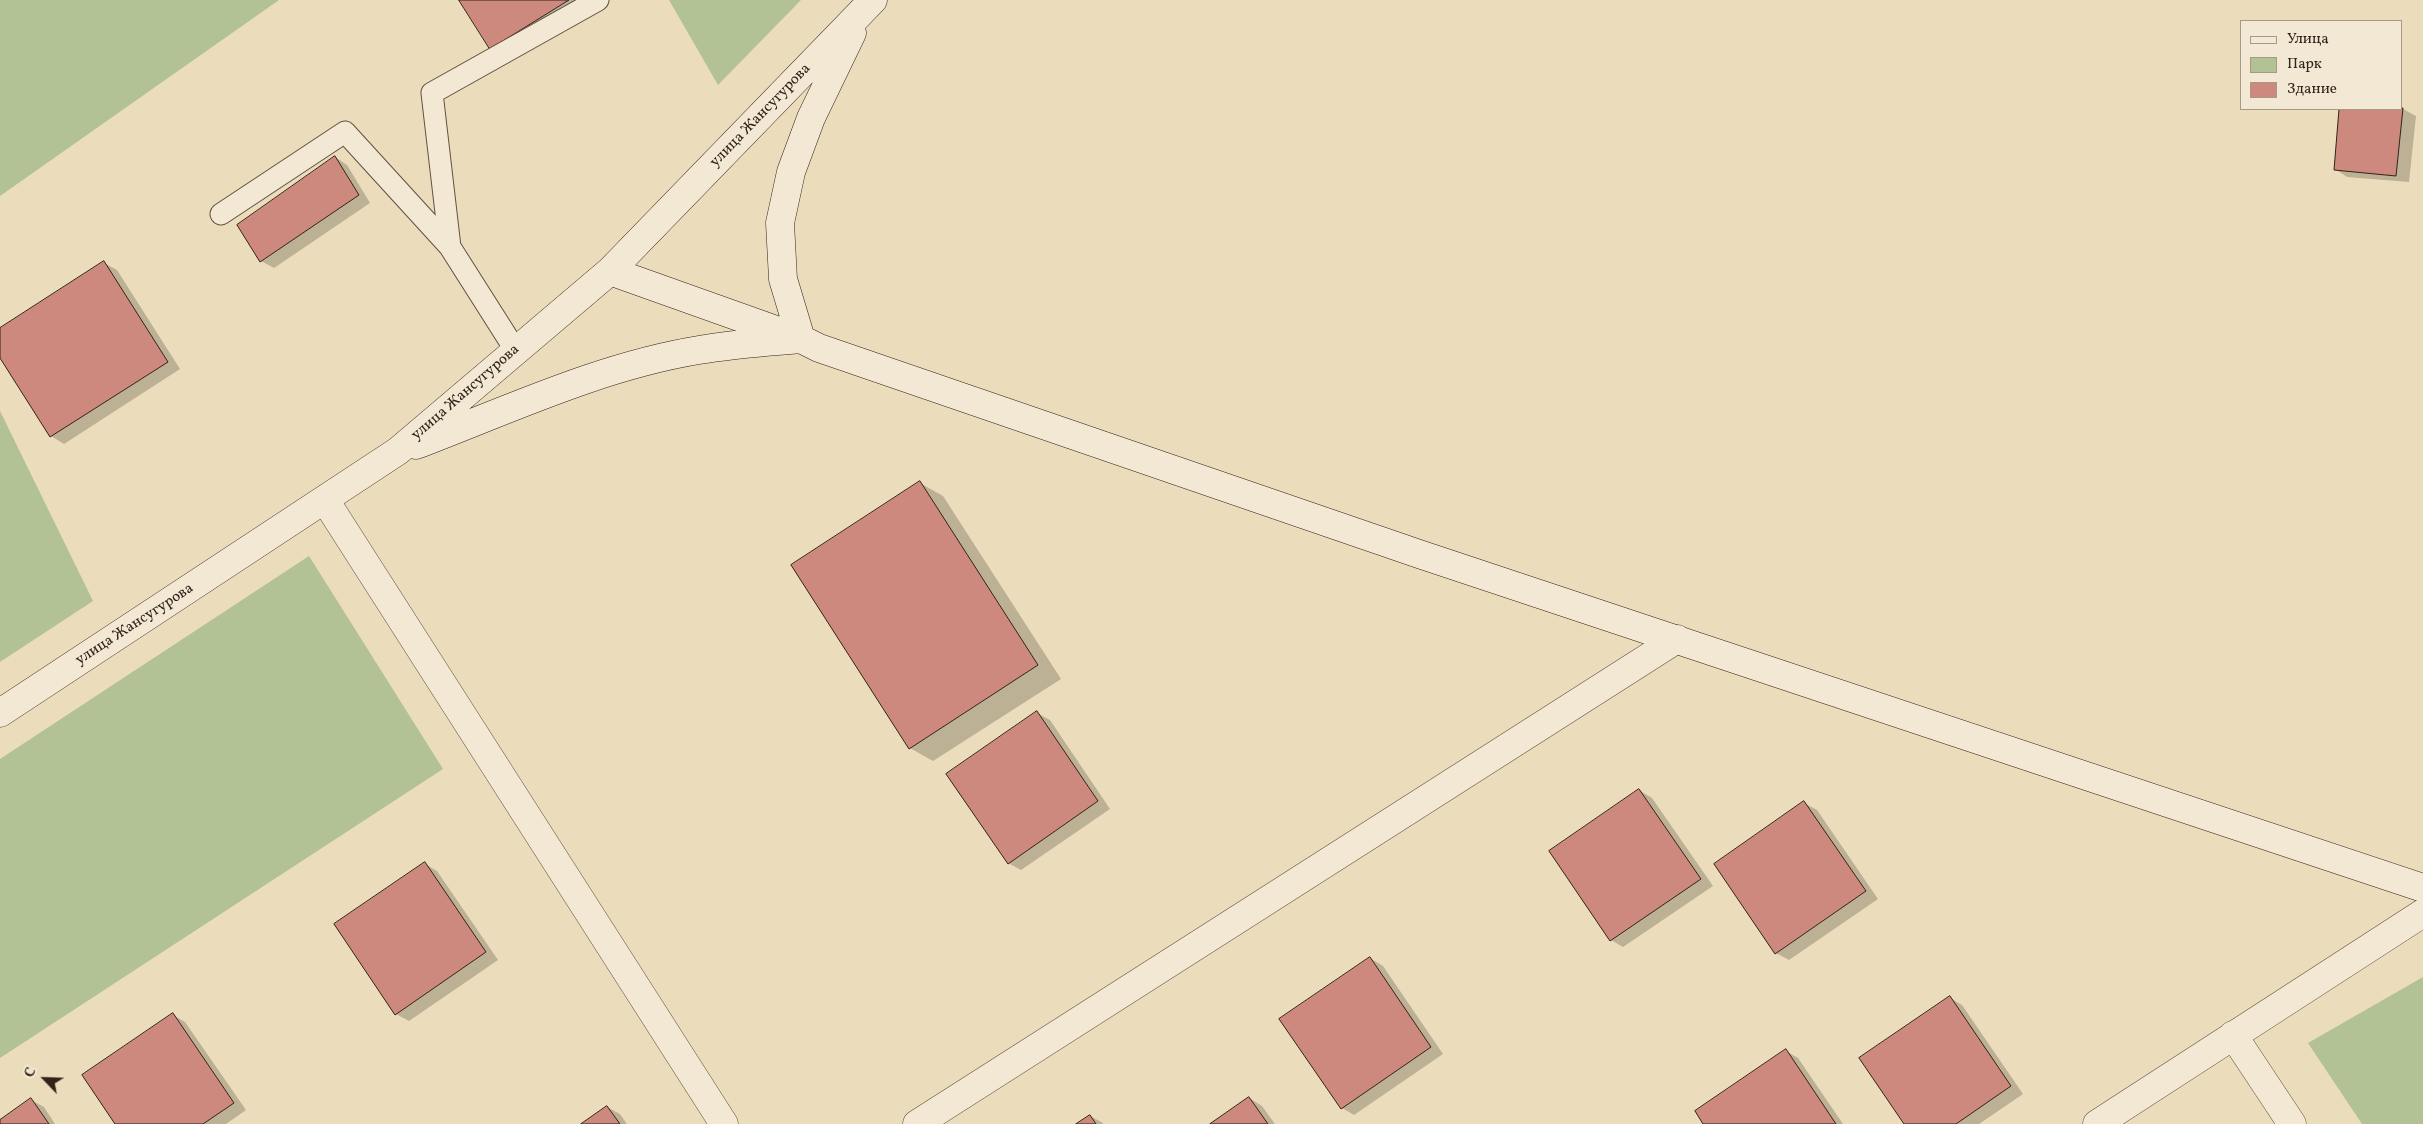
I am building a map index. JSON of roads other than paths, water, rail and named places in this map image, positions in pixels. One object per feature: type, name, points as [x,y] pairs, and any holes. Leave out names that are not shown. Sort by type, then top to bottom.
[{"type":"main road","name":"улица Жансугурова","points":[[0,713],[398,452],[610,271],[867,7]]},
{"type":"main road","points":[[801,339],[783,279],[780,223],[791,172],[811,118],[867,7]]},
{"type":"main road","points":[[610,271],[801,339],[819,348],[1413,551],[2423,888]]},
{"type":"main road","points":[[398,452],[574,383],[632,366],[699,350],[801,339]]},
{"type":"main road","points":[[326,500],[724,1124]]},
{"type":"main road","points":[[917,1124],[1677,639]]},
{"type":"main road","points":[[2097,1124],[2423,912]]},
{"type":"main road","points":[[2234,1035],[2292,1124]]},
{"type":"lane","points":[[450,247],[432,93],[598,0]]},
{"type":"lane","points":[[221,214],[345,132],[450,247],[516,351]]}]
